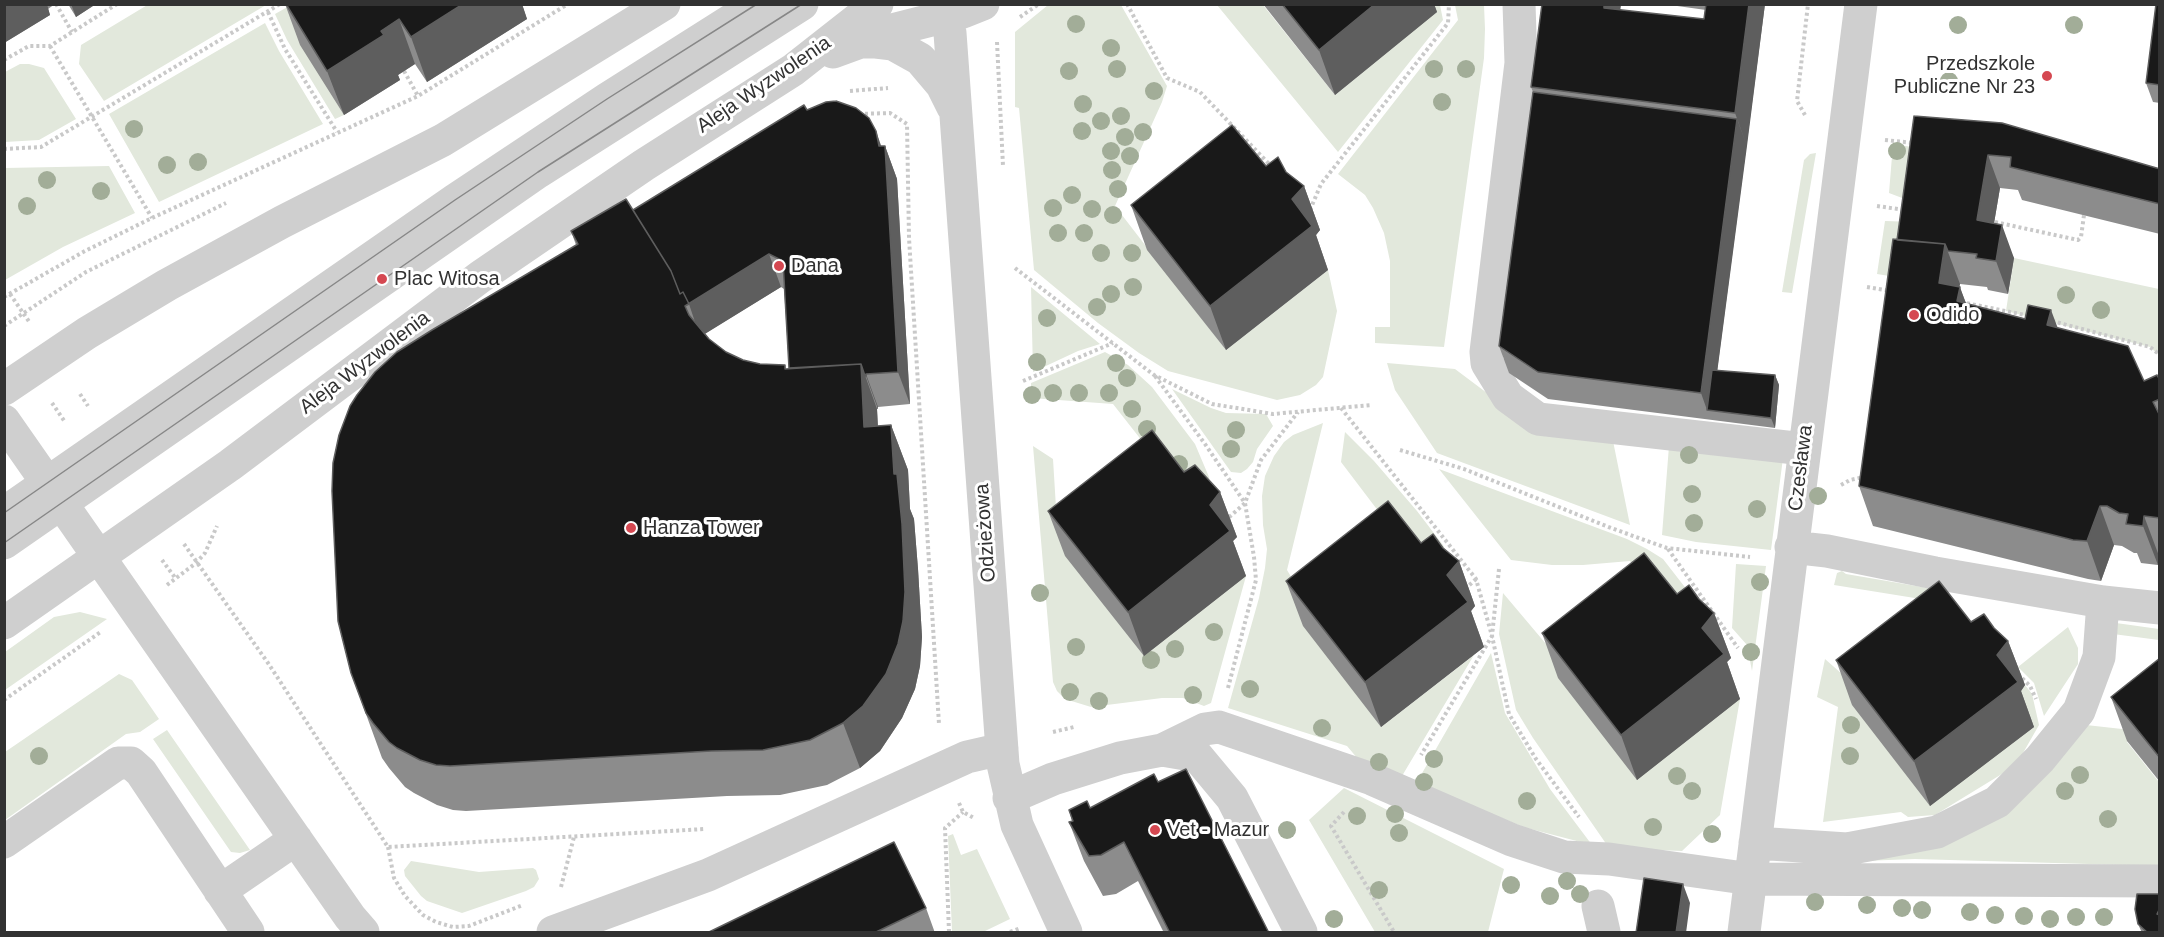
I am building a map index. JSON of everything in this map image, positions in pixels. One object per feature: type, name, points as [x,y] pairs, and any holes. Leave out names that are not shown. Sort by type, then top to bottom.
[{"type":"street","points":[[4,388],[167,285],[282,222],[443,140],[664,4]]},
{"type":"street","points":[[4,543],[55,493],[516,159],[757,4]]},
{"type":"street","points":[[4,513],[55,493],[538,172],[802,4]]},
{"type":"street","name":"Aleja Wyzwolenia","points":[[4,623],[230,465],[420,321],[546,231],[654,158],[793,70],[877,4]]},
{"type":"street","points":[[1519,4],[1521,63],[1486,352],[1487,363],[1508,397],[1538,419],[1804,449]]},
{"type":"street","name":"Czesława","points":[[1744,933],[1861,4]]},
{"type":"street","points":[[793,70],[853,44],[944,10],[990,18]]},
{"type":"street","name":"Odzieżowa","points":[[944,10],[950,33],[1002,749],[1009,798],[1024,843],[1066,933]]},
{"type":"street","name":"Odzieżowa","points":[[853,44],[876,42],[893,44],[920,59],[945,90],[952,104],[956,122]]},
{"type":"street","points":[[4,421],[363,933]]},
{"type":"street","points":[[1791,547],[1827,551],[1935,573],[2103,602],[2160,608]]},
{"type":"street","points":[[1755,843],[1847,849],[1937,832],[1997,802],[2040,759],[2079,711],[2099,657],[2103,602]]},
{"type":"street","points":[[1009,798],[1053,780],[1120,758],[1162,750],[1205,729],[1219,727],[1372,779],[1512,840],[1564,857],[1610,859],[1751,879],[2160,881]]},
{"type":"street","points":[[553,933],[716,872],[977,753],[1002,749]]},
{"type":"street","points":[[1162,750],[1197,756],[1232,798],[1301,933]]},
{"type":"street","points":[[4,842],[118,763],[131,763],[141,772],[248,933]]},
{"type":"street","points":[[220,891],[296,839]]},
{"type":"path","points":[[56,4],[72,32]]},
{"type":"path","points":[[4,60],[29,46],[50,46],[117,4]]},
{"type":"path","points":[[4,149],[41,147],[280,4]]},
{"type":"path","points":[[4,297],[85,251],[152,218],[418,96],[568,4]]},
{"type":"path","points":[[1018,19],[1039,4]]},
{"type":"path","points":[[1127,4],[1167,78],[1200,92],[1275,171]]},
{"type":"path","points":[[1302,217],[1311,209],[1321,184],[1448,23],[1449,4]]},
{"type":"path","points":[[1797,101],[1808,4]]},
{"type":"path","points":[[268,12],[285,49],[337,132]]},
{"type":"path","points":[[990,18],[1004,171]]},
{"type":"path","points":[[50,46],[152,218]]},
{"type":"path","points":[[404,71],[418,96]]},
{"type":"path","points":[[851,114],[890,113],[907,124],[910,249],[942,768],[963,812],[945,828],[949,933]]},
{"type":"path","points":[[1885,140],[1919,144]]},
{"type":"path","points":[[1306,203],[1311,209]]},
{"type":"path","points":[[1877,206],[1908,210]]},
{"type":"path","points":[[1995,222],[2078,240],[2081,237],[2084,215]]},
{"type":"path","points":[[1015,268],[1154,375],[1212,404],[1273,414],[1371,405]]},
{"type":"path","points":[[1867,287],[1896,291]]},
{"type":"path","points":[[10,294],[33,328]]},
{"type":"path","points":[[1957,301],[2032,316]]},
{"type":"path","points":[[2042,318],[2150,347],[2160,355]]},
{"type":"path","points":[[1023,381],[1113,343]]},
{"type":"path","points":[[1154,375],[1245,503],[1256,580],[1226,696]]},
{"type":"path","points":[[1341,408],[1476,579],[1492,636],[1509,714],[1536,759],[1610,859]]},
{"type":"path","points":[[1223,522],[1245,503],[1261,460],[1298,412]]},
{"type":"path","points":[[1400,450],[1464,469],[1667,548],[1741,557]]},
{"type":"path","points":[[1838,488],[1850,480],[1866,477]]},
{"type":"path","points":[[180,539],[268,663],[388,847],[394,878],[405,896],[423,915],[453,927],[469,926],[530,902]]},
{"type":"path","points":[[1667,548],[1738,647],[1740,656]]},
{"type":"path","points":[[159,555],[176,579]]},
{"type":"path","points":[[1428,743],[1492,636],[1499,569]]},
{"type":"path","points":[[1460,593],[1476,579]]},
{"type":"path","points":[[4,699],[105,629]]},
{"type":"path","points":[[1722,638],[1728,633]]},
{"type":"path","points":[[2014,670],[2031,686],[2042,720],[2059,735]]},
{"type":"path","points":[[1345,811],[1331,825],[1394,933]]},
{"type":"path","points":[[388,847],[714,829]]},
{"type":"path","points":[[561,889],[574,837]]},
{"type":"path","points":[[469,926],[472,933]]},
{"type":"shaded area","points":[[149,4],[266,5],[104,101],[79,64],[81,45]]},
{"type":"shaded area","points":[[291,5],[344,115],[335,119],[287,40],[275,14]]},
{"type":"shaded area","points":[[1048,5],[1121,5],[1167,86],[1115,206],[1226,350],[1328,270],[1337,311],[1323,377],[1316,385],[1300,395],[1277,400],[1168,371],[1098,323],[1034,270],[1019,108],[1015,107],[1015,32]]},
{"type":"shaded area","points":[[1217,5],[1263,5],[1335,95],[1436,12],[1431,5],[1440,5],[1443,20],[1338,152]]},
{"type":"shaded area","points":[[1455,5],[1484,5],[1485,29],[1484,58],[1444,347],[1375,343],[1375,327],[1390,327],[1390,261],[1384,233],[1365,195],[1338,174],[1458,20]]},
{"type":"shaded area","points":[[265,23],[279,51],[323,124],[159,202],[109,114]]},
{"type":"shaded area","points":[[20,64],[44,68],[76,119],[39,140],[5,142],[5,72]]},
{"type":"shaded area","points":[[1893,144],[1912,147],[1918,204],[1889,193]]},
{"type":"shaded area","points":[[1816,153],[1792,293],[1782,292],[1804,160],[1810,154]]},
{"type":"shaded area","points":[[109,166],[135,213],[63,247],[5,280],[5,168]]},
{"type":"shaded area","points":[[1885,221],[1916,222],[1908,279],[1877,274]]},
{"type":"shaded area","points":[[2014,258],[2159,289],[2159,355],[2150,347],[2006,311]]},
{"type":"shaded area","points":[[1031,287],[1100,344],[1078,351],[1033,372]]},
{"type":"shaded area","points":[[1105,352],[1128,365],[1152,387],[1195,444],[1209,477],[1212,493],[1168,474],[1113,404],[1031,398],[1031,383]]},
{"type":"shaded area","points":[[1387,363],[1455,369],[1495,399],[1612,436],[1630,525],[1437,453],[1395,390]]},
{"type":"shaded area","points":[[1172,389],[1226,413],[1266,414],[1273,426],[1247,469],[1241,473],[1231,472]]},
{"type":"shaded area","points":[[1323,423],[1287,570],[1381,727],[1474,655],[1402,776],[1358,759],[1347,746],[1228,708],[1259,598],[1265,568],[1267,549],[1262,496],[1265,476],[1274,456],[1284,442],[1293,435]]},
{"type":"shaded area","points":[[1345,432],[1374,461],[1417,511],[1448,555],[1404,545],[1341,462]]},
{"type":"shaded area","points":[[1033,446],[1053,459],[1057,524],[1246,576],[1211,703],[1204,706],[1183,698],[1162,698],[1091,707],[1065,699],[1057,691],[1053,682]]},
{"type":"shaded area","points":[[1669,446],[1783,458],[1771,550],[1696,542],[1662,535]]},
{"type":"shaded area","points":[[1439,469],[1627,539],[1647,549],[1663,559],[1698,604],[1660,597],[1630,561],[1552,565],[1511,560]]},
{"type":"shaded area","points":[[1736,564],[1766,566],[1752,671],[1747,645],[1732,628]]},
{"type":"shaded area","points":[[1842,571],[1846,574],[1928,588],[1927,600],[1834,585],[1837,573]]},
{"type":"shaded area","points":[[1503,593],[1568,670],[1740,699],[1720,815],[1682,851],[1609,848],[1516,710],[1499,634]]},
{"type":"shaded area","points":[[80,612],[107,619],[5,690],[5,652],[54,617]]},
{"type":"shaded area","points":[[2116,623],[2159,629],[2159,640],[2113,634]]},
{"type":"shaded area","points":[[2068,627],[2078,648],[2078,664],[2044,716],[2034,683],[2018,667]]},
{"type":"shaded area","points":[[1491,653],[1505,713],[1550,789],[1592,845],[1523,827],[1417,782]]},
{"type":"shaded area","points":[[1825,659],[1850,681],[2014,700],[2025,685],[2032,694],[2039,725],[2019,760],[2010,769],[1935,815],[1908,817],[1901,812],[1823,822],[1838,707],[1817,697]]},
{"type":"shaded area","points":[[119,674],[132,680],[159,719],[140,732],[126,734],[5,820],[5,752]]},
{"type":"shaded area","points":[[2086,725],[2140,731],[2127,742],[2159,782],[2159,866],[1915,859],[1835,862],[1885,856]]},
{"type":"shaded area","points":[[167,730],[250,850],[240,853],[231,852],[153,739]]},
{"type":"shaded area","points":[[1344,788],[1504,869],[1488,932],[1375,932],[1309,820]]},
{"type":"shaded area","points":[[953,834],[961,855],[977,849],[1010,919],[983,932],[952,932],[948,836]]},
{"type":"shaded area","points":[[411,861],[479,872],[533,868],[539,879],[534,887],[526,891],[462,913],[427,901],[421,896],[405,876],[404,870]]},
{"type":"building","points":[[286,4],[463,4],[411,37],[399,19],[381,31],[384,35],[327,71]]},
{"type":"building","points":[[1282,4],[1375,4],[1319,50]]},
{"type":"building","points":[[1542,4],[1604,4],[1604,8],[1704,19],[1706,4],[1749,4],[1735,113],[1531,87]]},
{"type":"building","points":[[2156,4],[2160,4],[2160,85],[2146,83]]},
{"type":"building","points":[[1533,92],[1737,119],[1701,393],[1538,372],[1499,346]]},
{"type":"building","name":"Dana","points":[[836,101],[856,108],[869,118],[876,131],[879,146],[885,146],[898,372],[866,374],[865,376],[861,364],[789,368],[783,261],[769,254],[689,304],[683,292],[680,294],[671,271],[633,210],[804,105],[807,110],[826,102]]},
{"type":"building","points":[[1914,116],[2002,123],[2160,169],[2160,204],[2010,167],[2011,157],[1988,155],[1977,220],[2002,225],[1996,261],[1976,258],[1977,254],[1948,251],[1945,244],[1897,240]]},
{"type":"building","points":[[1232,125],[1266,166],[1278,157],[1286,172],[1304,186],[1292,199],[1312,226],[1210,306],[1131,205]]},
{"type":"building","name":"Hanza Tower","points":[[626,199],[671,271],[680,294],[683,292],[689,304],[685,306],[689,315],[709,339],[726,352],[743,360],[760,364],[785,365],[785,369],[861,364],[864,427],[891,425],[894,474],[897,474],[902,524],[905,592],[903,621],[898,644],[886,674],[863,706],[843,723],[810,740],[763,750],[450,766],[420,760],[389,742],[366,713],[351,673],[338,621],[332,491],[333,463],[339,435],[350,406],[357,395],[375,372],[397,352],[578,244],[571,231]]},
{"type":"building","points":[[1893,239],[1945,244],[1939,283],[1960,287],[1957,301],[2025,319],[2028,305],[2051,310],[2047,325],[2128,346],[2144,381],[2157,375],[2160,380],[2160,399],[2153,402],[2160,416],[2160,518],[2144,516],[2143,526],[2126,524],[2128,514],[2119,513],[2107,506],[2100,506],[2087,541],[2073,540],[1859,486]]},
{"type":"building","points":[[1712,370],[1775,375],[1771,418],[1707,410]]},
{"type":"building","points":[[1152,430],[1184,472],[1195,465],[1220,492],[1210,505],[1230,531],[1128,612],[1048,511]]},
{"type":"building","points":[[1388,501],[1421,543],[1433,534],[1443,548],[1459,561],[1447,575],[1468,602],[1365,682],[1286,581]]},
{"type":"building","points":[[1644,553],[1677,594],[1689,585],[1699,599],[1714,613],[1702,628],[1724,654],[1621,735],[1542,633]]},
{"type":"building","points":[[1939,581],[1971,622],[1984,614],[1994,628],[2008,641],[1997,655],[2018,682],[1914,761],[1836,660]]},
{"type":"building","points":[[2160,658],[2160,758],[2111,697]]},
{"type":"building","points":[[1186,769],[1269,933],[1170,933],[1124,842],[1101,855],[1089,856],[1069,822],[1073,821],[1069,810],[1087,801],[1090,808],[1154,774],[1158,782]]},
{"type":"building","points":[[894,842],[926,908],[874,933],[707,933]]},
{"type":"building","points":[[1644,878],[1683,884],[1676,933],[1636,933]]},
{"type":"building","points":[[2137,894],[2160,894],[2160,908],[2157,914],[2160,915],[2160,933],[2148,933],[2138,924],[2135,909]]},
{"type":"tram line","points":[[4,513],[455,200],[607,99],[757,4]]},
{"type":"tram line","points":[[4,543],[538,172],[802,4]]},
{"type":"place","name":"Przedszkole Publiczne Nr 23","points":[[2047,76]]},
{"type":"place","name":"Dana","points":[[779,266]]},
{"type":"place","name":"Plac Witosa","points":[[382,279]]},
{"type":"place","name":"Odido","points":[[1914,315]]},
{"type":"place","name":"Hanza Tower","points":[[631,528]]},
{"type":"place","name":"Vet - Mazur","points":[[1155,830]]}]
